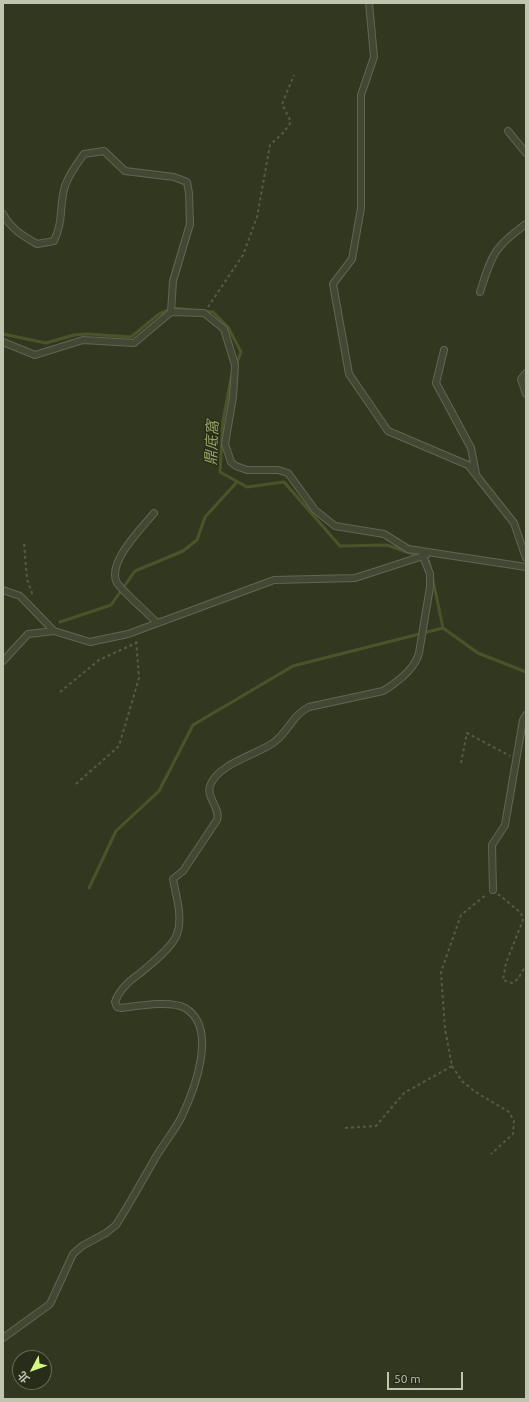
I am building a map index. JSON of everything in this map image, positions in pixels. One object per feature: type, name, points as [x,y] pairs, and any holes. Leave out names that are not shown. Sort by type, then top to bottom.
[{"type":"lane","points":[[369,3],[374,57],[361,95],[361,208],[352,259],[333,284],[349,374],[388,431],[468,465],[514,523],[526,558]]},
{"type":"lane","points":[[508,131],[526,153]]},
{"type":"lane","points":[[3,214],[8,224],[20,234],[37,244],[54,240],[60,229],[65,188],[73,169],[84,154],[104,151],[125,171],[174,177],[187,182],[189,193],[190,224],[172,281],[171,312]]},
{"type":"lane","points":[[480,292],[492,257],[505,240],[526,224]]},
{"type":"lane","points":[[3,342],[35,355],[83,340],[134,344],[171,312],[204,313],[224,329],[235,365],[233,397],[225,444],[231,462],[236,466],[247,470],[278,470],[288,473],[315,510],[335,526],[384,534],[408,548],[526,567]]},
{"type":"lane","points":[[444,350],[436,383],[471,448],[476,476]]},
{"type":"lane","points":[[526,373],[521,379],[526,394]]},
{"type":"lane","points":[[154,513],[122,552],[114,571],[118,583],[157,623]]},
{"type":"lane","points":[[3,661],[28,634],[54,631],[90,642],[133,632],[274,580],[355,578],[435,552]]},
{"type":"lane","points":[[3,1338],[50,1304],[73,1254],[82,1246],[106,1233],[116,1225],[180,1119],[189,1100],[202,1054],[202,1031],[194,1017],[186,1008],[179,1006],[154,1004],[122,1008],[117,1007],[115,1002],[117,995],[132,978],[153,962],[177,934],[178,915],[176,888],[173,879],[183,871],[216,820],[217,812],[210,796],[210,784],[216,777],[239,760],[277,740],[300,711],[309,707],[383,691],[392,685],[415,663],[419,653],[430,587],[430,574],[423,556]]},
{"type":"lane","points":[[3,590],[20,596],[54,631]]},
{"type":"lane","points":[[493,890],[492,845],[505,824],[522,720],[526,715]]},
{"type":"path","points":[[204,313],[243,255],[257,217],[270,145],[284,132],[291,122],[282,104],[294,75]]},
{"type":"path","points":[[24,544],[27,579],[32,593],[26,602]]},
{"type":"path","points":[[76,784],[120,746],[139,678],[136,643],[133,632]]},
{"type":"path","points":[[60,692],[99,660],[136,643]]},
{"type":"path","points":[[461,763],[467,733],[516,759]]},
{"type":"path","points":[[491,1154],[513,1134],[514,1121],[509,1112],[474,1091],[462,1080],[452,1066],[445,1029],[441,972],[461,915],[493,890],[521,913],[523,920],[506,963],[503,980],[512,983],[518,979],[526,965]]},
{"type":"path","points":[[345,1128],[376,1126],[404,1093],[452,1066]]},
{"type":"waterway","name":"鼎底窩","points":[[3,334],[46,343],[74,335],[87,334],[131,337],[159,314],[173,308],[192,310]]},
{"type":"waterway","name":"鼎底窩","points":[[203,311],[213,312],[228,327],[241,352],[236,365]]},
{"type":"waterway","name":"鼎底窩","points":[[232,373],[223,421],[220,472],[247,487],[284,482],[340,546],[387,545],[418,556]]},
{"type":"waterway","points":[[60,622],[111,605],[135,571],[183,551],[197,540],[205,517],[237,482]]},
{"type":"waterway","name":"鼎底窩","points":[[425,559],[429,561],[443,628],[478,653],[526,672]]},
{"type":"waterway","points":[[89,888],[116,831],[159,791],[193,725],[293,666],[443,628]]}]
